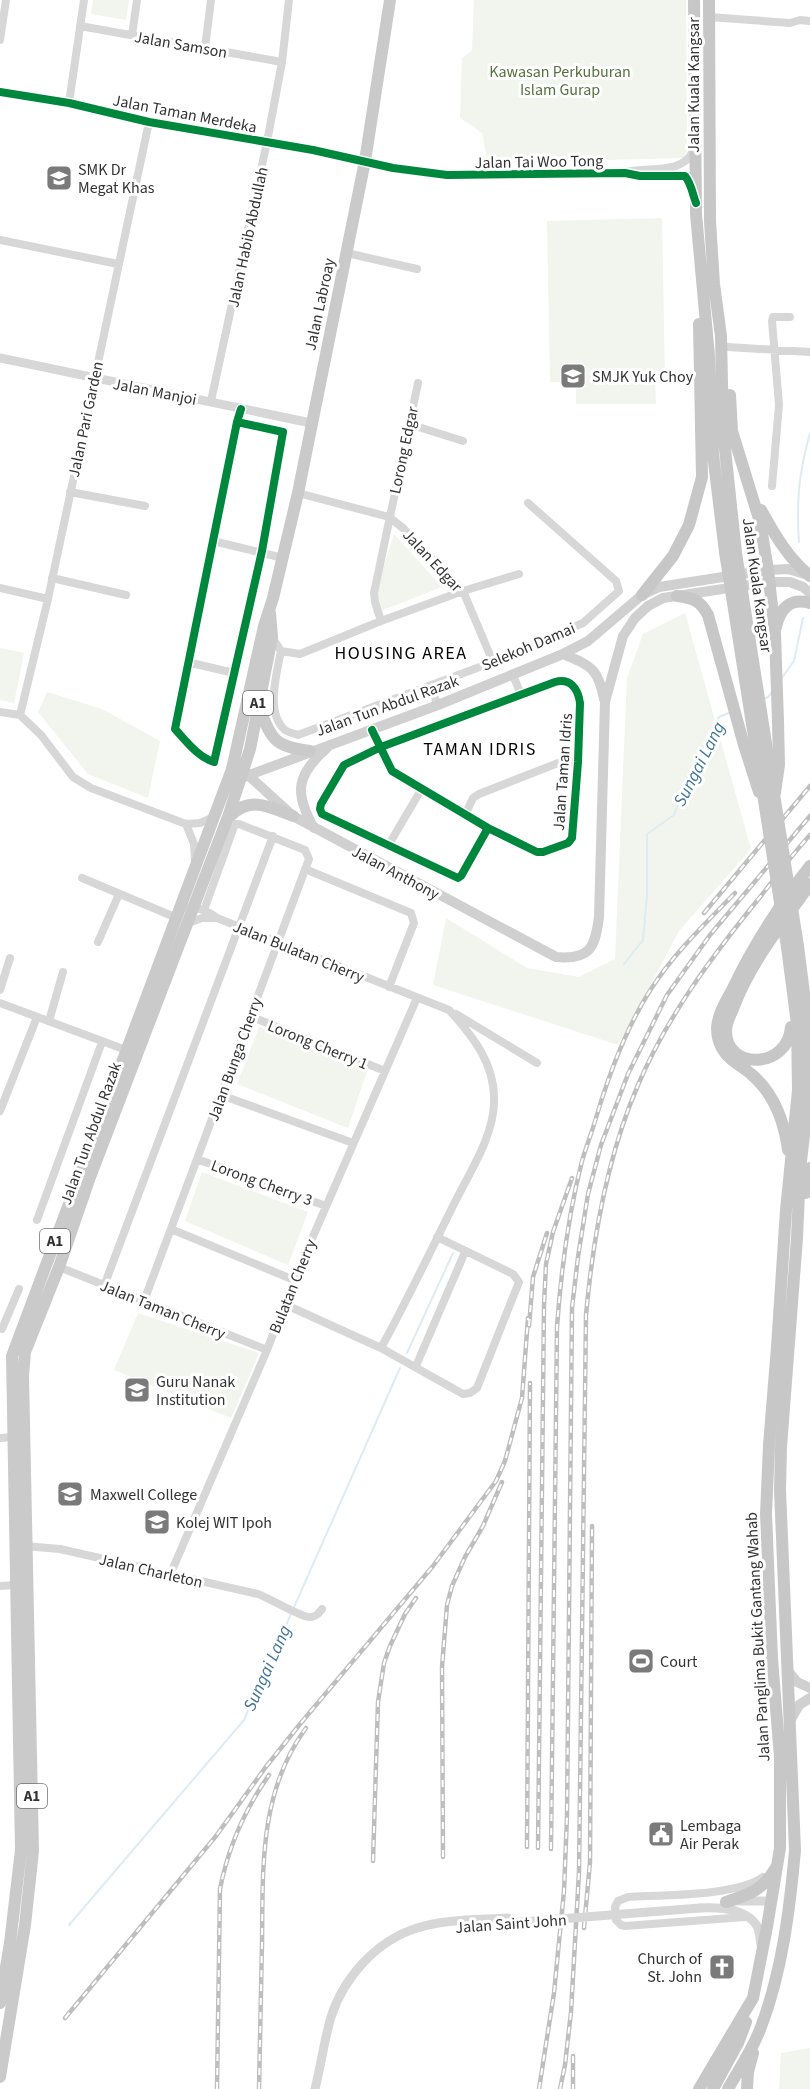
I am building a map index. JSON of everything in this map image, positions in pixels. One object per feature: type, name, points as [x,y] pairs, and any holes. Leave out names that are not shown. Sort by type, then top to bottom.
[{"type":"highway","name":"Jalan Kuala Kangsar","points":[[694,0],[696,203],[709,356],[713,454],[765,810],[808,1024],[809,1080],[800,1168]]},
{"type":"highway","name":"Jalan Kuala Kangsar","points":[[709,0],[710,221],[714,284],[724,341],[723,430],[736,553],[774,795],[793,946],[798,1090],[796,1124],[800,1168]]},
{"type":"highway","points":[[642,595],[673,556],[688,525],[702,477],[698,310],[700,268]]},
{"type":"highway","points":[[724,341],[732,431],[760,522],[769,576],[774,634],[779,765],[774,795]]},
{"type":"highway","points":[[751,490],[778,542],[790,558],[809,576]]},
{"type":"highway","points":[[676,596],[691,598],[702,604],[708,615],[744,745],[765,810]]},
{"type":"highway","points":[[774,634],[778,616],[783,609],[795,601],[810,603]]},
{"type":"highway","points":[[800,1168],[786,1136],[778,1108],[759,1080],[727,1055],[719,1040],[717,1028],[724,1005],[747,958],[810,866]]},
{"type":"highway","points":[[793,987],[790,1039],[783,1049],[773,1057],[761,1061],[749,1060],[732,1049],[726,1031],[736,999],[762,951],[810,884]]},
{"type":"highway","name":"Jalan Panglima Bukit Gantang Wahab","points":[[726,2089],[760,2029],[781,1951],[793,1872],[795,1830],[781,1543],[780,1469],[800,1168]]},
{"type":"highway","name":"Jalan Panglima Bukit Gantang Wahab","points":[[699,2089],[753,1998],[781,1838],[781,1792],[767,1545],[767,1468],[800,1168]]},
{"type":"highway","points":[[726,1902],[756,1892],[770,1878],[778,1865]]},
{"type":"highway","points":[[726,2089],[758,2017],[777,1927],[777,1908],[771,1901]]},
{"type":"highway","points":[[713,2089],[744,2030],[753,1998]]},
{"type":"highway","points":[[747,2089],[748,2072],[760,2029]]},
{"type":"main road","name":"Jalan Labroay","points":[[269,612],[283,558],[347,253],[365,161],[390,0]]},
{"type":"main road","name":"Jalan Tun Abdul Razak","points":[[214,817],[228,793],[243,775],[330,746],[563,654],[588,641],[642,595],[659,587],[679,583],[769,576],[788,569],[809,576]]},
{"type":"main road","name":"Jalan Tun Abdul Razak","points":[[769,576],[803,587],[810,593]]},
{"type":"main road","points":[[604,702],[623,636],[635,618],[648,606],[663,598],[769,576]]},
{"type":"main road","name":"Jalan Tun Abdul Razak","points":[[0,2004],[13,1923],[21,1850],[15,1585],[20,1546],[24,1467],[25,1352],[243,775],[272,637],[269,612]]},
{"type":"main road","name":"Jalan Tun Abdul Razak","points":[[0,2077],[3,2044],[25,1925],[33,1851],[20,1546],[6,1438],[10,1365],[19,1335],[126,1050],[189,913],[196,867],[238,748],[269,612]]},
{"type":"main road","points":[[563,654],[591,668],[600,680],[604,702]]},
{"type":"main road","name":"Jalan Anthony","points":[[243,775],[293,816],[556,957],[582,956],[596,941],[599,917],[604,702]]},
{"type":"main road","points":[[257,704],[268,730],[279,743],[288,748],[310,751]]},
{"type":"main road","points":[[315,828],[304,810],[300,789],[307,769],[330,746]]},
{"type":"main road","points":[[238,748],[243,775]]},
{"type":"main road","points":[[228,817],[237,808],[253,804],[293,816]]},
{"type":"main road","points":[[126,1082],[131,1061],[130,1054],[126,1050],[140,1041],[158,999]]},
{"type":"main road","points":[[6,1438],[15,1437],[20,1425],[20,1394],[23,1382]]},
{"type":"main road","points":[[6,1438],[18,1444],[24,1467]]},
{"type":"main road","points":[[788,1671],[797,1682],[810,1688]]},
{"type":"main road","points":[[790,1721],[799,1705],[810,1698]]},
{"type":"street","points":[[0,40],[6,0]]},
{"type":"street","points":[[69,103],[84,0]]},
{"type":"street","points":[[132,36],[137,0]]},
{"type":"street","points":[[205,48],[211,0]]},
{"type":"street","name":"Jalan Habib Abdullah","points":[[212,401],[267,141],[282,62],[289,0]]},
{"type":"street","points":[[709,17],[790,23],[800,20],[810,21]]},
{"type":"street","name":"Jalan Samson","points":[[80,26],[282,62]]},
{"type":"street","name":"Jalan Taman Merdeka","points":[[0,92],[69,103],[149,122],[267,141],[365,161]]},
{"type":"street","name":"Jalan Pari Garden","points":[[20,715],[48,598],[149,122]]},
{"type":"street","name":"Jalan Tai Woo Tong","points":[[625,173],[640,169],[675,168],[688,161],[696,146]]},
{"type":"street","name":"Jalan Tai Woo Tong","points":[[365,161],[393,168],[447,175],[625,173],[640,176],[685,176],[692,186],[696,203]]},
{"type":"street","points":[[0,240],[118,264]]},
{"type":"street","points":[[347,253],[417,269]]},
{"type":"street","points":[[772,486],[779,405],[773,351],[773,317],[790,317]]},
{"type":"street","points":[[724,341],[773,351],[810,352]]},
{"type":"street","name":"Jalan Manjoi","points":[[0,358],[310,423]]},
{"type":"street","name":"Lorong Edgar","points":[[381,621],[374,593],[418,383]]},
{"type":"street","points":[[237,422],[283,432],[262,551],[213,762],[207,760],[193,748],[175,729],[187,662],[237,422],[241,409]]},
{"type":"street","points":[[409,424],[462,441]]},
{"type":"street","points":[[70,492],[145,506]]},
{"type":"street","name":"Jalan Edgar","points":[[297,493],[389,517],[403,528],[463,591],[493,662]]},
{"type":"street","name":"Selekoh Damai","points":[[281,651],[273,702],[276,715],[284,729],[298,735],[493,662],[583,623],[619,591],[616,580],[528,503]]},
{"type":"street","points":[[213,541],[262,551],[283,558]]},
{"type":"street","points":[[272,637],[281,651],[300,654],[463,591],[519,574]]},
{"type":"street","points":[[52,578],[126,595]]},
{"type":"street","points":[[0,588],[48,598]]},
{"type":"street","points":[[187,662],[234,673]]},
{"type":"street","points":[[513,675],[521,695]]},
{"type":"street","name":"Jalan Taman Idris","points":[[372,730],[392,771],[488,828],[537,852],[568,843],[572,838],[580,703],[574,686],[567,682],[559,681],[381,747]]},
{"type":"street","points":[[430,686],[438,705]]},
{"type":"street","points":[[0,712],[20,715],[41,735],[73,777],[91,788],[186,824],[200,823],[214,817]]},
{"type":"street","points":[[381,747],[344,765],[321,804],[322,814],[458,878],[488,828]]},
{"type":"street","points":[[465,815],[473,798],[479,794],[558,763],[578,762]]},
{"type":"street","points":[[388,846],[421,790]]},
{"type":"street","points":[[186,824],[194,844],[196,867]]},
{"type":"street","points":[[217,918],[202,918],[189,913],[236,824],[273,836],[305,850],[309,859],[305,869],[411,913],[414,923],[389,987]]},
{"type":"street","points":[[104,1286],[273,836]]},
{"type":"street","name":"Jalan Bunga Cherry","points":[[144,1301],[305,869]]},
{"type":"street","name":"Jalan Bulatan Cherry","points":[[82,878],[119,894],[189,913],[217,918],[417,998]]},
{"type":"street","points":[[98,942],[119,894]]},
{"type":"street","points":[[0,990],[10,958]]},
{"type":"street","points":[[48,1021],[63,972]]},
{"type":"street","points":[[417,998],[449,1010],[537,1063]]},
{"type":"street","name":"Bulatan Cherry","points":[[170,1575],[267,1350],[294,1280],[417,998]]},
{"type":"street","points":[[0,1003],[126,1050]]},
{"type":"street","points":[[381,1348],[487,1137],[494,1102],[493,1086],[485,1057],[449,1010]]},
{"type":"street","name":"Lorong Cherry 1","points":[[250,1016],[386,1071]]},
{"type":"street","points":[[0,1111],[37,1017]]},
{"type":"street","points":[[37,1220],[102,1042]]},
{"type":"street","points":[[221,1095],[353,1143]]},
{"type":"street","name":"Lorong Cherry 3","points":[[197,1159],[326,1206]]},
{"type":"street","points":[[171,1229],[294,1280]]},
{"type":"street","points":[[284,1304],[381,1348],[463,1394],[470,1393],[477,1388],[519,1282],[513,1274],[437,1238]]},
{"type":"street","points":[[416,1366],[465,1252]]},
{"type":"street","name":"Jalan Taman Cherry","points":[[59,1267],[267,1350]]},
{"type":"street","points":[[19,1289],[1,1329],[19,1335]]},
{"type":"street","name":"Jalan Charleton","points":[[20,1546],[60,1549],[258,1594],[311,1617],[322,1609]]},
{"type":"street","points":[[0,1586],[15,1585]]},
{"type":"street","points":[[761,1962],[757,1927],[745,1917],[625,1926],[616,1920],[615,1907],[618,1901],[628,1897],[743,1888],[759,1881],[778,1865]]},
{"type":"street","name":"Jalan Saint John","points":[[321,2089],[340,2007],[361,1973],[381,1953],[403,1939],[433,1930],[508,1921],[726,1902],[771,1901]]},
{"type":"street","name":"Jalan Saint John","points":[[700,1906],[727,1908],[745,1917]]},
{"type":"street","name":"Jalan Saint John","points":[[315,2089],[326,2037],[336,2006],[349,1981],[367,1959],[388,1942],[417,1928],[445,1923],[508,1921]]},
{"type":"green space","points":[[93,0],[129,0],[126,20],[91,14]]},
{"type":"green space","name":"Kawasan Perkuburan Islam Gurap","points":[[474,0],[686,0],[687,151],[683,158],[488,163],[482,133],[460,118],[462,58],[472,50]]},
{"type":"green space","points":[[662,218],[665,380],[630,381],[655,381],[656,404],[576,404],[576,382],[550,382],[547,221]]},
{"type":"green space","points":[[394,534],[442,587],[373,614],[374,597]]},
{"type":"green space","points":[[685,613],[751,849],[679,931],[618,1045],[433,985],[446,918],[527,968],[579,977],[615,959],[627,678],[643,634]]},
{"type":"green space","points":[[0,648],[24,653],[14,703],[0,700]]},
{"type":"green space","points":[[47,692],[102,709],[160,741],[148,798],[88,774],[38,712]]},
{"type":"green space","points":[[259,1027],[367,1071],[348,1128],[237,1084]]},
{"type":"green space","points":[[202,1172],[308,1212],[288,1265],[185,1221]]},
{"type":"green space","points":[[138,1313],[259,1353],[231,1418],[114,1370]]},
{"type":"green space","points":[[810,2048],[810,2089],[779,2089],[781,2053]]},
{"type":"waterway","name":"Sungai Lang","points":[[799,542],[799,487],[810,433]]},
{"type":"waterway","name":"Sungai Lang","points":[[781,679],[794,661],[803,618]]},
{"type":"waterway","name":"Sungai Lang","points":[[764,699],[773,691]]},
{"type":"waterway","name":"Sungai Lang","points":[[624,964],[643,940],[647,895],[647,834],[674,815],[692,769],[719,717],[731,712]]},
{"type":"waterway","name":"Sungai Lang","points":[[407,1353],[453,1253]]},
{"type":"waterway","name":"Sungai Lang","points":[[69,1925],[244,1720],[400,1368]]},
{"type":"railway","points":[[704,913],[810,786]]},
{"type":"railway","points":[[539,2089],[554,1993],[564,1891],[567,1816],[572,1308],[588,1194],[601,1145],[628,1074],[667,995],[710,935],[810,816]]},
{"type":"railway","points":[[560,2089],[571,2012],[579,1872],[586,1315],[597,1227],[610,1169],[627,1112],[662,1036],[722,945],[810,835]]},
{"type":"railway","points":[[551,1849],[557,1327],[563,1264],[573,1202],[582,1161],[607,1085],[634,1019],[651,989],[670,963],[735,893]]},
{"type":"railway","points":[[538,1848],[546,1264],[553,1232],[572,1178]]},
{"type":"railway","points":[[529,1326],[533,1277],[547,1233]]},
{"type":"railway","points":[[65,2018],[216,1836],[300,1724],[433,1566],[496,1481],[505,1461],[522,1398],[528,1318]]},
{"type":"railway","points":[[527,1847],[530,1383]]},
{"type":"railway","points":[[443,1857],[442,1667],[447,1605],[452,1586],[483,1526],[502,1482]]},
{"type":"railway","points":[[584,1928],[590,1862],[592,1526]]},
{"type":"railway","points":[[373,1861],[378,1702],[384,1663],[405,1614],[416,1598]]},
{"type":"railway","points":[[259,2089],[263,1887],[267,1831],[279,1778],[306,1728]]},
{"type":"railway","points":[[217,2089],[220,1889],[238,1829],[269,1775]]},
{"type":"railway","points":[[573,2056],[573,2089]]},
{"type":"cycle path","points":[[0,92],[69,103],[149,122],[313,150],[393,168],[447,175],[625,173],[640,176],[685,176],[696,203]]},
{"type":"cycle path","points":[[237,422],[283,432],[262,551],[214,762],[198,753],[175,729],[237,422],[241,409]]},
{"type":"cycle path","points":[[372,730],[392,771],[488,828],[537,852],[543,852],[568,843],[572,838],[580,703],[572,685],[565,681],[555,682],[381,747],[348,763],[344,765],[320,809],[322,814],[458,878],[488,828]]},
{"type":"place","name":"SMK Dr Megat Khas","points":[[59,178]]},
{"type":"place","name":"SMJK Yuk Choy","points":[[573,376]]},
{"type":"place","name":"Guru Nanak Institution","points":[[137,1390]]},
{"type":"place","name":"Maxwell College","points":[[70,1494]]},
{"type":"place","name":"Kolej WIT Ipoh","points":[[157,1522]]},
{"type":"place","name":"Court","points":[[641,1661]]},
{"type":"place","name":"Lembaga Air Perak","points":[[661,1834]]},
{"type":"place","name":"Church of St. John","points":[[722,1967]]},
{"type":"district","name":"HOUSING AREA","points":[[401,653]]},
{"type":"district","name":"TAMAN IDRIS","points":[[480,749]]}]
